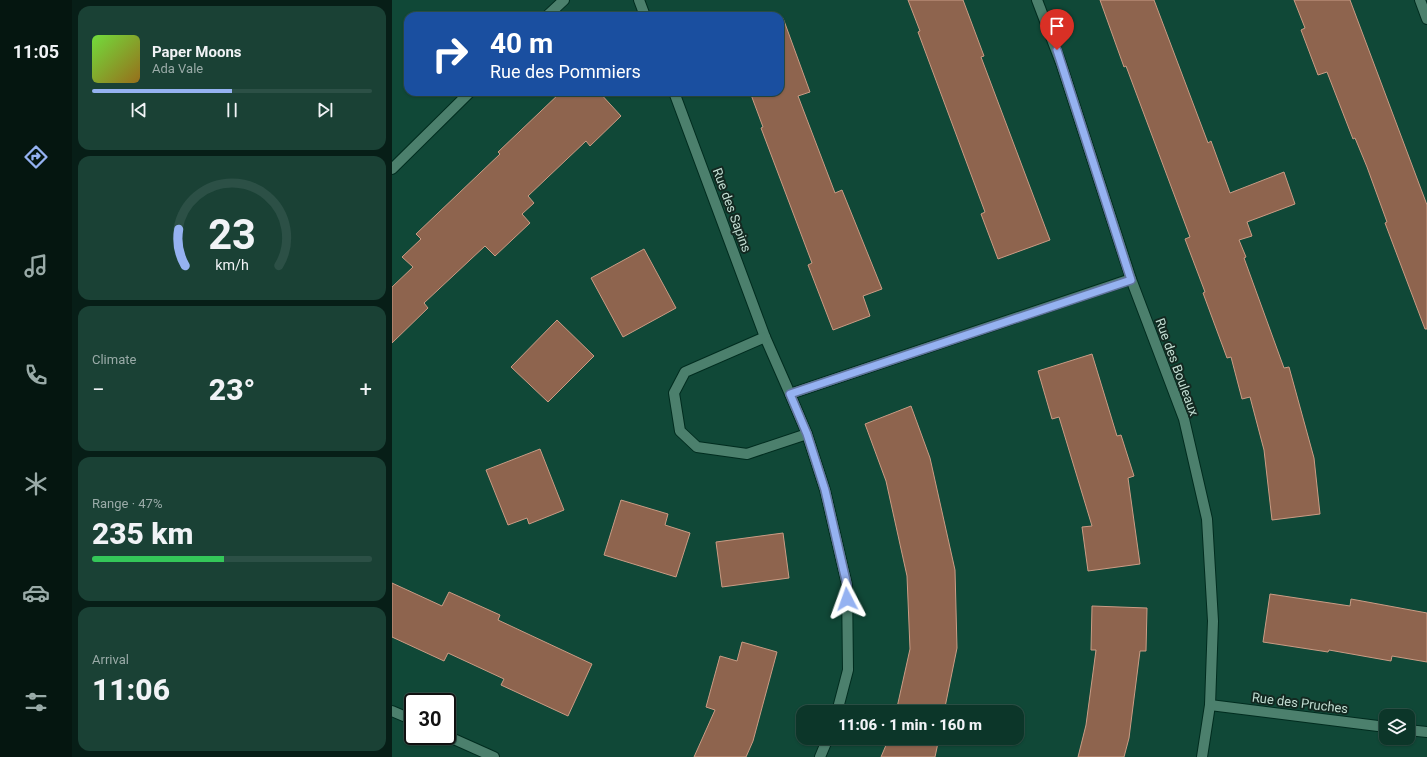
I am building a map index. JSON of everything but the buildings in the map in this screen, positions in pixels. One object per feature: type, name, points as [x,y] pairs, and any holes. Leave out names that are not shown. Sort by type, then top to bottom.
[{"type":"street","points":[[551,12],[564,0]]},
{"type":"street","points":[[640,0],[644,12]]},
{"type":"street","name":"Rue des Bouleaux","points":[[1037,0],[1061,63],[1131,280],[1184,419],[1207,520],[1213,621],[1210,705],[1202,757]]},
{"type":"street","points":[[1420,0],[1427,19]]},
{"type":"street","points":[[392,169],[466,96]]},
{"type":"street","name":"Rue des Sapins","points":[[675,96],[765,337],[807,434],[825,490],[847,585],[848,670],[839,705]]},
{"type":"street","points":[[790,394],[1131,280]]},
{"type":"street","points":[[765,337],[685,372],[674,393],[680,431],[697,447],[747,454],[807,434]]},
{"type":"street","name":"Rue des Pruches","points":[[1210,705],[1379,726]]},
{"type":"street","points":[[392,711],[404,716]]},
{"type":"street","points":[[1415,731],[1427,732]]},
{"type":"street","points":[[456,740],[494,757]]},
{"type":"street","points":[[820,757],[825,745]]},
{"type":"route","points":[[847,599],[847,585],[825,490],[807,434],[790,394],[1131,280],[1057,50]]}]
